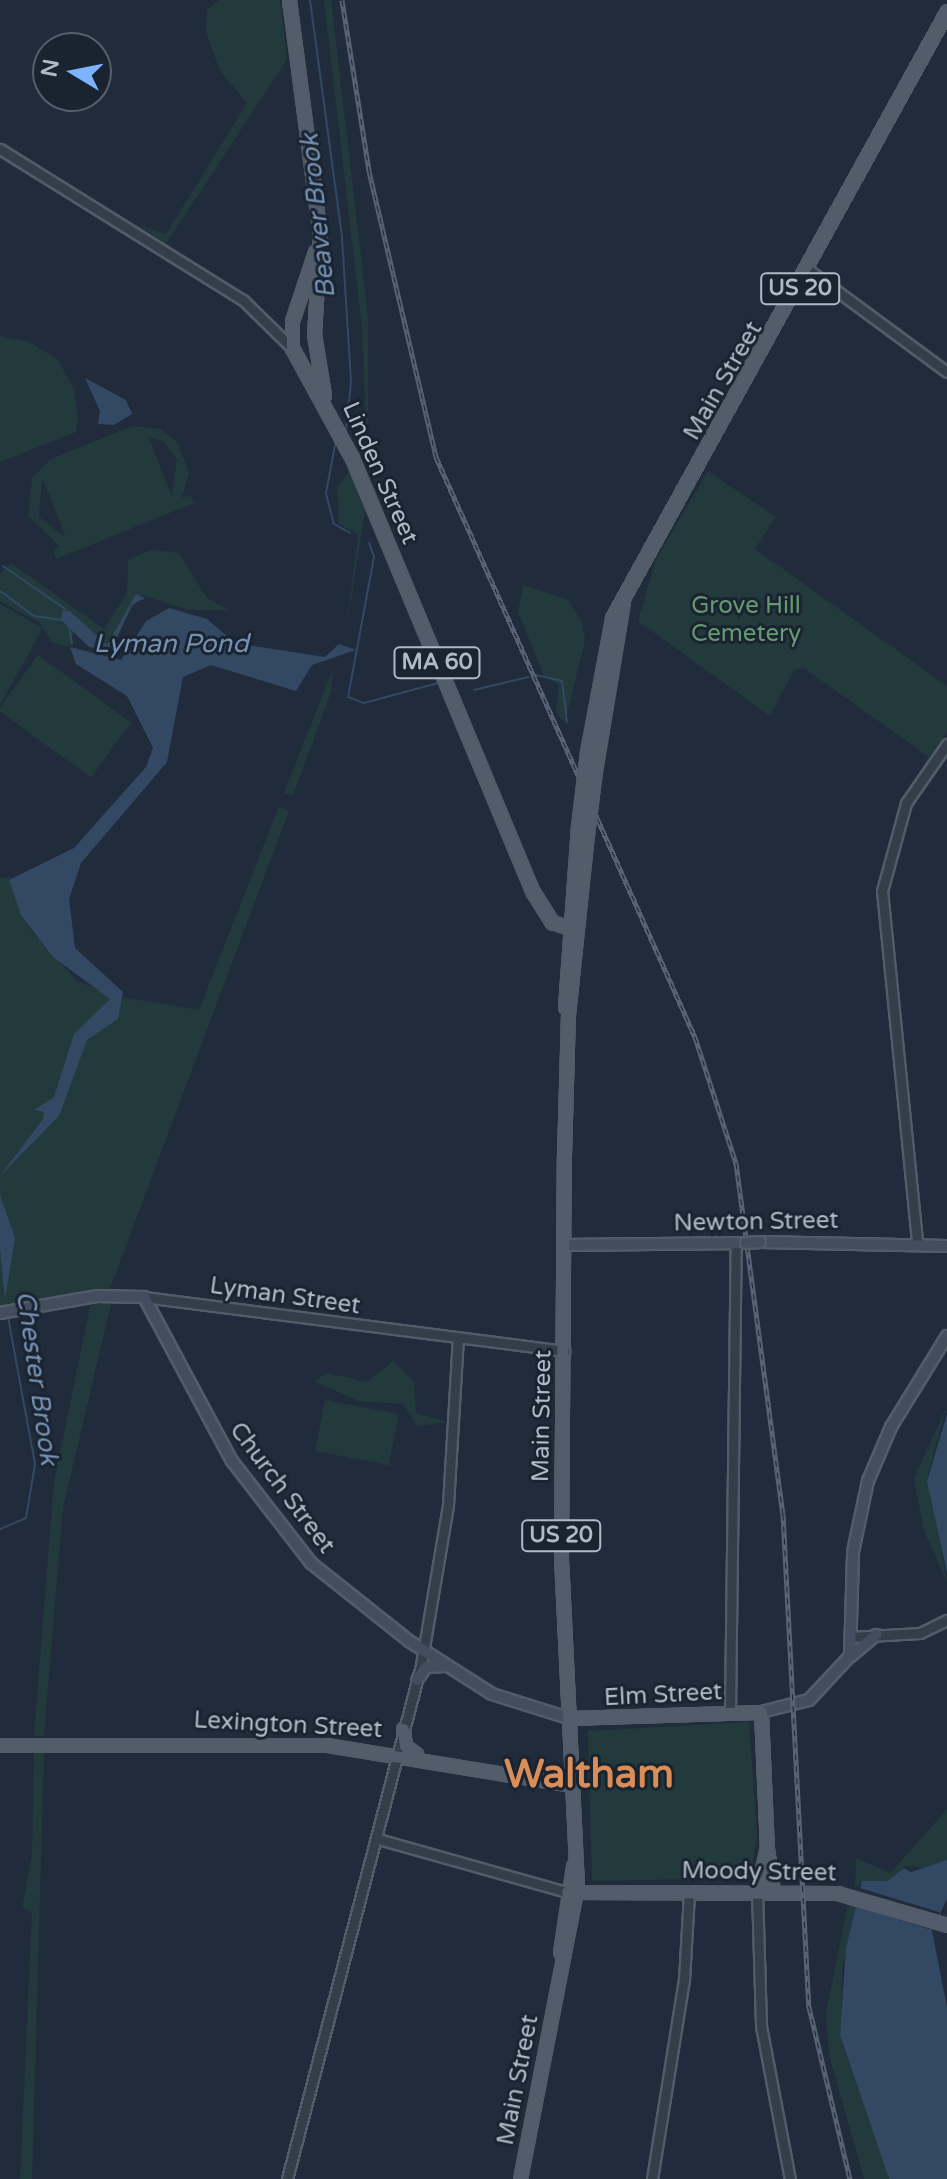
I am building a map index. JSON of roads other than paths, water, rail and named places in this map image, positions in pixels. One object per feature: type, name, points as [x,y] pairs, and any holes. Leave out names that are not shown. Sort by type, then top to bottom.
[{"type":"main road","name":"MA 60","points":[[289,0],[319,224],[314,334],[331,414]]},
{"type":"main road","name":"Main Street","points":[[520,2179],[558,1989],[572,1894],[565,1351],[568,1015],[570,930],[578,826],[601,653],[623,602],[810,271],[947,11]]},
{"type":"main road","name":"MA 60","points":[[292,348],[293,317],[319,224]]},
{"type":"main road","points":[[292,348],[306,346],[314,334]]},
{"type":"main road","name":"Linden Street","points":[[292,348],[331,414],[531,888],[550,920],[570,930]]},
{"type":"main road","name":"Main Street","points":[[570,930],[623,602]]},
{"type":"main road","name":"Newton Street","points":[[565,1245],[917,1241],[947,1246]]},
{"type":"main road","name":"Lyman Street","points":[[0,1313],[101,1295],[144,1297]]},
{"type":"main road","name":"Church Street","points":[[144,1297],[232,1461],[311,1563],[451,1668],[516,1705],[568,1718]]},
{"type":"main road","name":"Elm Street","points":[[568,1718],[761,1712],[805,1703],[830,1682],[847,1660],[851,1637],[853,1552],[868,1481],[891,1427],[947,1336]]},
{"type":"main road","points":[[847,1660],[876,1635]]},
{"type":"main road","points":[[417,1680],[429,1666],[451,1668]]},
{"type":"main road","points":[[761,1712],[767,1847],[773,1890]]},
{"type":"main road","points":[[403,1729],[405,1746],[419,1755]]},
{"type":"main road","name":"Lexington Street","points":[[0,1745],[277,1742],[419,1755],[570,1785]]},
{"type":"main road","points":[[757,1890],[767,1847]]},
{"type":"main road","points":[[573,1866],[584,1885],[609,1895]]},
{"type":"main road","name":"Moody Street","points":[[572,1894],[773,1890],[857,1897],[942,1924]]},
{"type":"street","name":"Linden Street","points":[[0,149],[272,326],[292,348]]},
{"type":"street","points":[[810,271],[947,372]]},
{"type":"street","points":[[272,326],[293,317]]},
{"type":"street","points":[[917,1241],[882,891],[907,800],[947,744]]},
{"type":"street","points":[[730,1713],[741,1243]]},
{"type":"street","name":"Lyman Street","points":[[144,1297],[565,1351]]},
{"type":"street","points":[[287,2179],[417,1680],[448,1500],[458,1339]]},
{"type":"street","points":[[851,1637],[923,1632],[947,1620]]},
{"type":"street","points":[[378,1839],[572,1894]]},
{"type":"street","points":[[757,1890],[761,2026],[790,2179]]},
{"type":"street","points":[[652,2179],[684,1980],[689,1892]]},
{"type":"water","points":[[85,378],[126,400],[132,414],[114,425],[98,424],[100,411]]},
{"type":"water","points":[[136,594],[145,598],[132,605],[111,651],[89,647],[61,620],[63,610],[70,611],[107,645]]},
{"type":"water","name":"Lyman Pond","points":[[169,608],[207,619],[235,643],[325,657],[339,644],[356,650],[312,665],[296,691],[211,665],[183,677],[167,762],[81,863],[69,899],[75,948],[123,992],[118,1019],[87,1040],[59,1116],[0,1176],[43,1119],[44,1112],[34,1110],[54,1097],[74,1034],[110,999],[53,957],[21,915],[9,880],[74,848],[146,767],[153,748],[127,696],[76,664],[70,647],[121,660],[146,621]]},
{"type":"water","points":[[0,1195],[15,1238],[5,1299],[0,1249]]},
{"type":"water","points":[[947,1414],[947,1573],[927,1481]]},
{"type":"water","points":[[947,1860],[947,1899],[932,1931],[947,2007],[947,2179],[889,2179],[840,2035],[846,1948],[862,1881],[888,1881],[904,1868],[911,1872]]},
{"type":"waterway","name":"Beaver Brook","points":[[310,0],[342,238],[351,383],[346,429]]},
{"type":"waterway","name":"Beaver Brook","points":[[336,440],[326,493],[334,524],[350,533]]},
{"type":"waterway","name":"Beaver Brook","points":[[369,543],[374,557],[348,697],[364,703],[438,683]]},
{"type":"waterway","points":[[3,566],[65,609]]},
{"type":"waterway","points":[[0,591],[34,616],[61,620]]},
{"type":"waterway","points":[[69,625],[72,644]]},
{"type":"waterway","name":"Beaver Brook","points":[[536,675],[562,681],[567,722]]},
{"type":"waterway","name":"Beaver Brook","points":[[474,690],[528,677]]},
{"type":"waterway","name":"Chester Brook","points":[[0,1529],[26,1518],[35,1464],[8,1317]]},
{"type":"railway","points":[[342,0],[369,171],[436,457],[695,1037],[736,1163],[783,1514],[809,2007],[850,2179]]},
{"type":"district","name":"Waltham","points":[[589,1774]]},
{"type":"park label","name":"Grove Hill Cemetery","points":[[746,620]]}]
